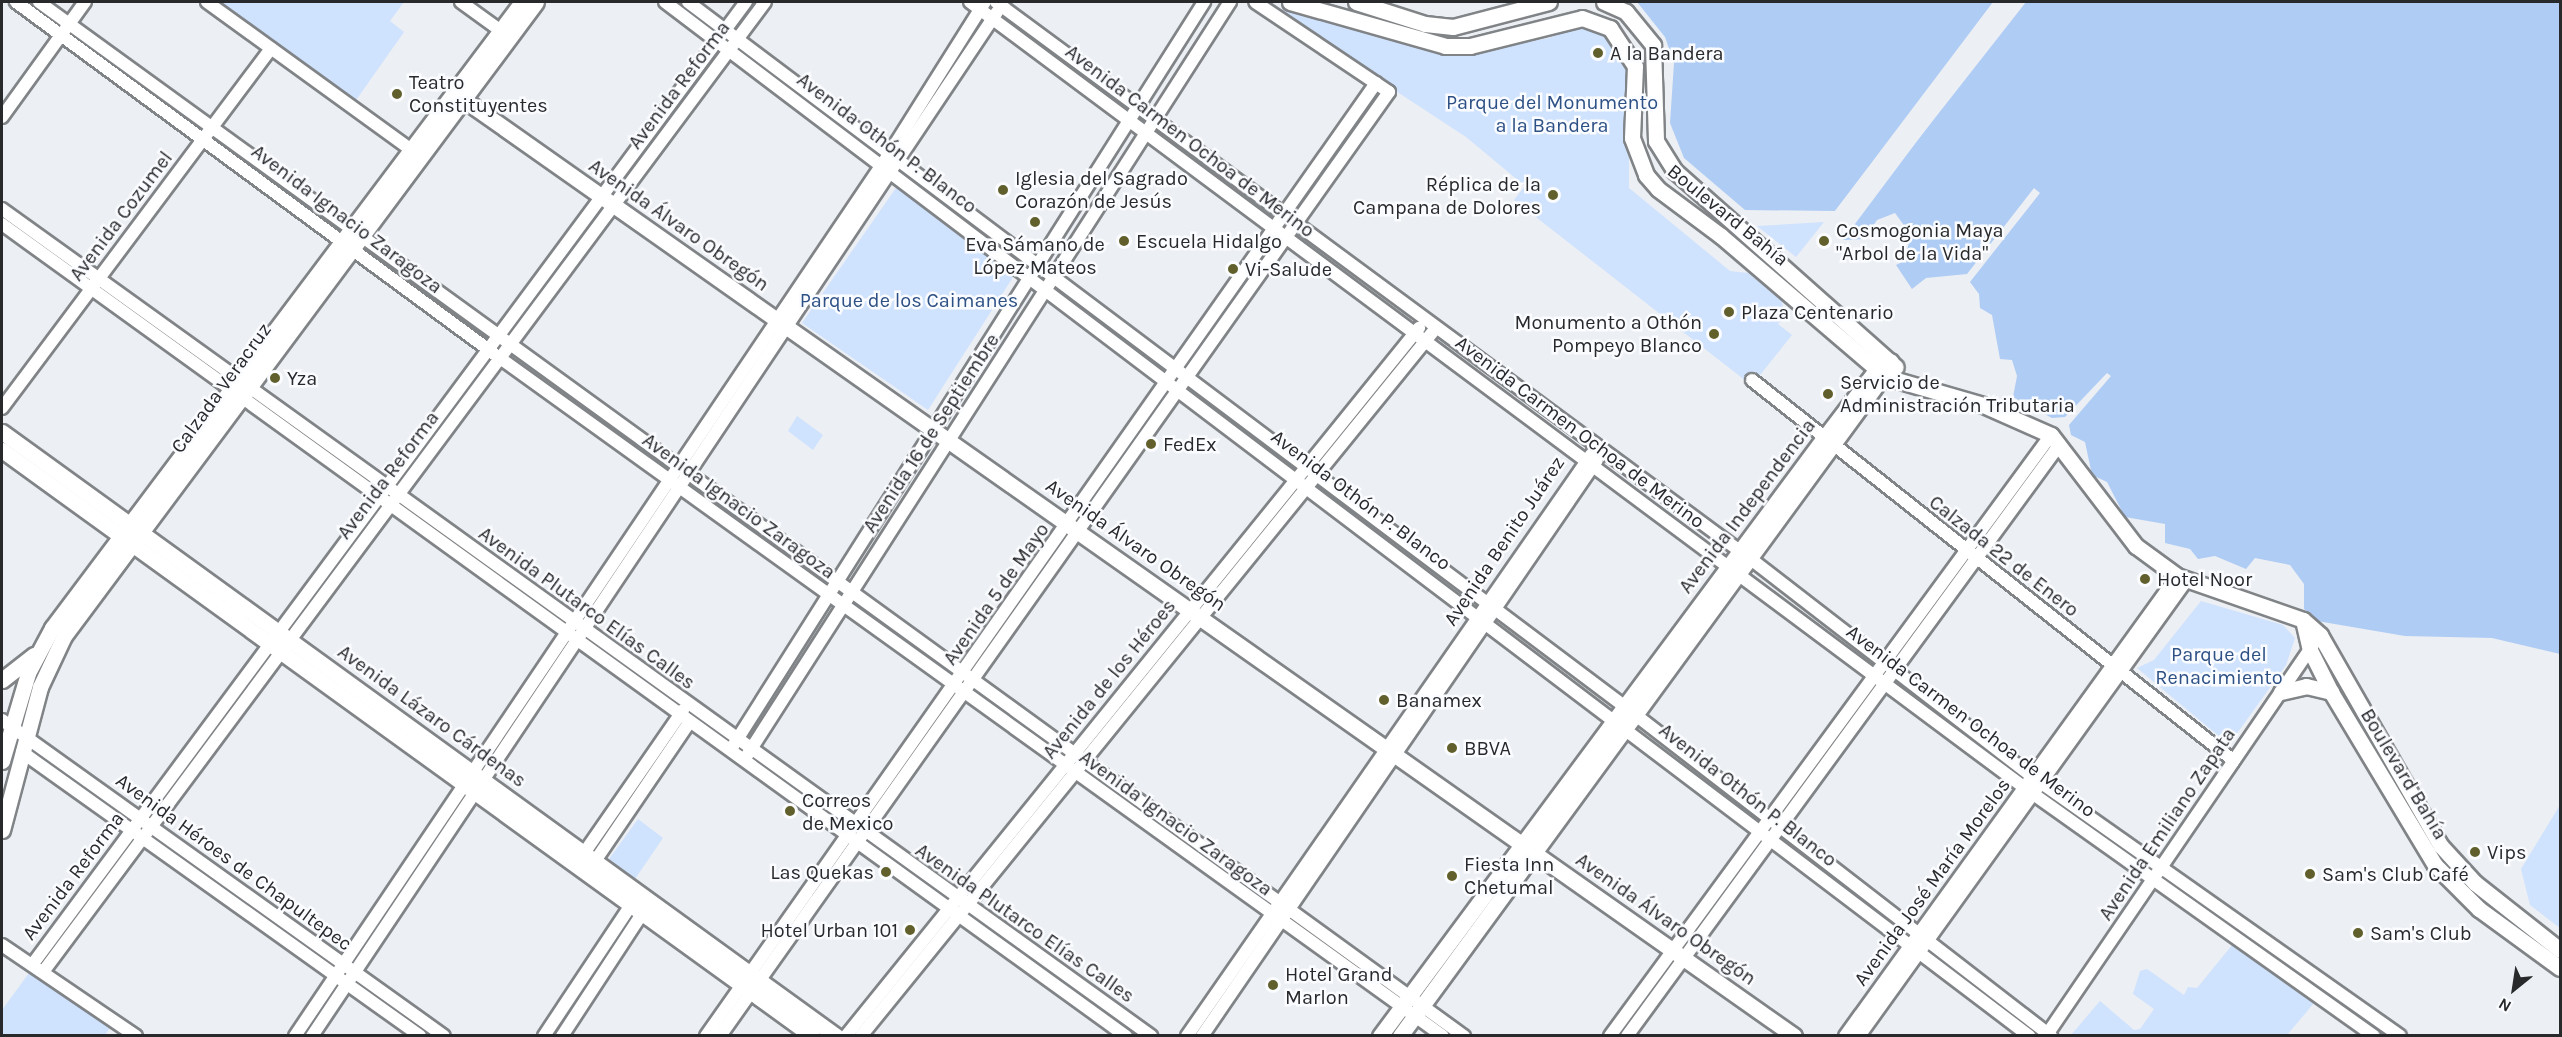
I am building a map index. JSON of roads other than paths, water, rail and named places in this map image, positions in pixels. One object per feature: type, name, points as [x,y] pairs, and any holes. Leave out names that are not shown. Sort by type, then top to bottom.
[{"type":"main road","name":"Calzada Veracruz","points":[[505,34],[522,2]]},
{"type":"main road","name":"Calzada Veracruz","points":[[2,761],[5,731],[45,641],[130,534],[457,95],[505,34],[536,2]]},
{"type":"main road","name":"Boulevard Bahía","points":[[1290,2],[1420,43],[1470,46],[1582,18],[1610,28],[1635,66],[1632,138],[1646,175],[1696,222],[1721,236],[1787,290],[1881,373],[1914,388],[1983,405],[2056,440],[2114,521],[2181,579],[2303,620],[2320,635],[2441,846],[2475,883],[2560,950]]},
{"type":"main road","points":[[1356,2],[1425,24],[1479,23],[1549,2]]},
{"type":"main road","name":"Boulevard Bahía","points":[[1604,2],[1626,12],[1653,45],[1653,128],[1663,155],[1687,182],[1798,277],[1891,361],[1914,388]]},
{"type":"main road","points":[[1420,43],[1425,24]]},
{"type":"main road","name":"Avenida Álvaro Obregón","points":[[457,95],[1794,1035]]},
{"type":"main road","points":[[1787,290],[1798,277]]},
{"type":"main road","name":"Avenida Independencia","points":[[1400,1035],[1633,722],[1745,556],[1891,361]]},
{"type":"main road","name":"Avenida Lázaro Cárdenas","points":[[2,432],[130,534]]},
{"type":"main road","name":"Avenida Lázaro Cárdenas","points":[[2,450],[130,534],[280,641],[751,983],[812,1035]]},
{"type":"main road","name":"Calzada Veracruz","points":[[2,830],[23,745],[63,636],[130,534]]},
{"type":"main road","name":"Avenida Independencia","points":[[1380,1035],[1620,712],[1735,570]]},
{"type":"main road","name":"Boulevard Bahía","points":[[2303,620],[2310,650],[2331,692],[2435,865],[2479,909],[2560,968]]},
{"type":"main road","points":[[2,680],[45,641]]},
{"type":"main road","points":[[2281,692],[2306,686],[2331,692]]},
{"type":"main road","points":[[2358,736],[2372,728]]},
{"type":"main road","name":"Avenida Héroes de Chapultepec","points":[[5,731],[23,745]]},
{"type":"main road","points":[[1499,872],[1514,883]]},
{"type":"main road","points":[[1443,948],[1458,957]]},
{"type":"main road","name":"Avenida Lázaro Cárdenas","points":[[751,983],[836,1035]]},
{"type":"street","name":"Avenida Ignacio Zaragoza","points":[[16,2],[204,138],[509,345],[1286,906],[1405,1001]]},
{"type":"street","name":"Avenida Ignacio Zaragoza","points":[[39,2],[212,127],[500,358],[960,688],[1281,924],[1418,1010],[1464,1035]]},
{"type":"street","points":[[2,117],[85,2]]},
{"type":"street","points":[[207,2],[415,152]]},
{"type":"street","points":[[461,2],[505,34]]},
{"type":"street","name":"Avenida Othón P. Blanco","points":[[665,2],[1033,272],[1175,369],[1182,382],[1633,722],[1919,943],[2029,1035]]},
{"type":"street","name":"Avenida Othón P. Blanco","points":[[688,2],[891,151],[1033,272]]},
{"type":"street","name":"Avenida Reforma","points":[[32,965],[131,830],[397,497],[500,358],[717,40],[746,2]]},
{"type":"street","name":"Avenida Reforma","points":[[43,972],[146,833],[377,499],[488,349],[729,50],[765,2]]},
{"type":"street","name":"Avenida 16 de Septiembre","points":[[729,754],[1204,2]]},
{"type":"street","name":"Avenida 16 de Septiembre","points":[[742,763],[1230,2]]},
{"type":"street","points":[[1255,2],[1376,83]]},
{"type":"street","points":[[312,1035],[351,979],[573,620],[670,480],[901,160],[993,19],[1000,3]]},
{"type":"street","name":"Avenida Carmen Ochoa de Merino","points":[[1000,3],[1599,450],[1745,556],[1829,621],[1883,671],[2030,791],[2231,926],[2400,1035]]},
{"type":"street","points":[[295,1035],[473,781],[576,644],[689,477],[782,323],[891,151],[978,4]]},
{"type":"street","name":"Avenida Carmen Ochoa de Merino","points":[[978,4],[993,19],[1589,464],[1819,632],[1883,671],[2038,780],[2156,874]]},
{"type":"street","name":"Avenida Cozumel","points":[[2,408],[271,48]]},
{"type":"street","name":"Avenida 5 de Mayo","points":[[720,1035],[751,983],[1074,527],[1182,382],[1389,92],[1376,83],[1167,379],[1074,527]]},
{"type":"street","points":[[1197,171],[1206,157]]},
{"type":"street","name":"Avenida Plutarco Elías Calles","points":[[2,209],[94,284],[238,390],[388,508],[684,719],[952,915],[1126,1035]]},
{"type":"street","name":"Avenida Plutarco Elías Calles","points":[[2,224],[94,284]]},
{"type":"street","points":[[1321,263],[1331,250]]},
{"type":"street","name":"Avenida Othón P. Blanco","points":[[1050,283],[1167,379],[1182,382]]},
{"type":"street","name":"Avenida de los Héroes","points":[[1196,613],[1302,472],[1431,324]]},
{"type":"street","name":"Avenida de los Héroes","points":[[846,1035],[962,903],[1196,613],[1313,480],[1420,337]]},
{"type":"street","name":"Calzada 22 de Enero","points":[[1752,380],[2234,762]]},
{"type":"street","name":"Avenida Plutarco Elías Calles","points":[[238,390],[385,488],[573,620],[860,830],[1151,1035]]},
{"type":"street","points":[[1515,409],[1526,395]]},
{"type":"street","points":[[1610,1035],[1678,953],[1883,671],[2056,440]]},
{"type":"street","name":"Avenida Benito Juárez","points":[[1202,1035],[1281,924],[1286,906],[1599,450]]},
{"type":"street","points":[[1676,528],[1686,513]]},
{"type":"street","points":[[614,560],[626,569]]},
{"type":"street","name":"Avenida José María Morelos","points":[[1845,1035],[1919,943],[2117,671],[2181,579]]},
{"type":"street","points":[[1819,632],[1829,621]]},
{"type":"street","name":"Avenida Emiliano Zapata","points":[[2049,1035],[2320,635]]},
{"type":"street","points":[[586,863],[684,719],[687,704]]},
{"type":"street","points":[[1014,728],[1023,718]]},
{"type":"street","name":"Avenida Héroes de Chapultepec","points":[[23,745],[139,820],[146,833]]},
{"type":"street","name":"Avenida Héroes de Chapultepec","points":[[23,745],[131,830],[146,833],[339,970],[420,1035]]},
{"type":"street","points":[[544,1035],[641,903]]},
{"type":"street","points":[[562,1035],[641,903]]},
{"type":"street","name":"Avenida Benito Juárez","points":[[1187,1035],[1270,916],[1286,906]]},
{"type":"street","name":"Avenida de los Héroes","points":[[861,1035],[952,915]]},
{"type":"street","name":"Avenida Carmen Ochoa de Merino","points":[[2231,926],[2374,1035]]},
{"type":"street","name":"Avenida Othón P. Blanco","points":[[1919,943],[2049,1035]]},
{"type":"street","name":"Avenida José María Morelos","points":[[1859,1035],[1919,943]]},
{"type":"street","points":[[2,945],[136,1035]]},
{"type":"street","points":[[1627,1035],[1678,953]]},
{"type":"street","points":[[1049,982],[1058,970]]},
{"type":"street","name":"Avenida Héroes de Chapultepec","points":[[351,979],[444,1035]]},
{"type":"street","name":"Avenida 5 de Mayo","points":[[706,1035],[751,983]]},
{"type":"street","name":"Avenida Ignacio Zaragoza","points":[[1418,1010],[1443,1035]]},
{"type":"place","name":"A la Bandera","points":[[1598,53]]},
{"type":"place","name":"Teatro Constituyentes","points":[[397,94]]},
{"type":"place","name":"Iglesia del Sagrado Corazón de Jesús","points":[[1003,190]]},
{"type":"place","name":"Réplica de la Campana de Dolores","points":[[1553,195]]},
{"type":"place","name":"Eva Sámano de López Mateos","points":[[1035,222]]},
{"type":"place","name":"Escuela Hidalgo","points":[[1124,241]]},
{"type":"place","name":"Cosmogonia Maya \"Arbol de la Vida\"","points":[[1824,241]]},
{"type":"place","name":"Vi-Salude","points":[[1233,269]]},
{"type":"place","name":"Plaza Centenario","points":[[1729,312]]},
{"type":"place","name":"Monumento a Othón Pompeyo Blanco","points":[[1714,334]]},
{"type":"place","name":"Yza","points":[[275,378]]},
{"type":"place","name":"Servicio de Administración Tributaria","points":[[1828,394]]},
{"type":"place","name":"FedEx","points":[[1151,444]]},
{"type":"place","name":"Hotel Noor","points":[[2145,579]]},
{"type":"place","name":"Banamex","points":[[1384,700]]},
{"type":"place","name":"BBVA","points":[[1452,748]]},
{"type":"place","name":"Correos de Mexico","points":[[790,811]]},
{"type":"place","name":"Vips","points":[[2475,852]]},
{"type":"place","name":"Las Quekas","points":[[886,872]]},
{"type":"place","name":"Sam's Club Café","points":[[2310,874]]},
{"type":"place","name":"Fiesta Inn Chetumal","points":[[1452,876]]},
{"type":"place","name":"Hotel Urban 101","points":[[910,930]]},
{"type":"place","name":"Sam's Club","points":[[2358,933]]},
{"type":"place","name":"Hotel Grand Marlon","points":[[1273,985]]},
{"type":"park label","name":"Parque del Monumento a la Bandera","points":[[1552,114]]},
{"type":"park label","name":"Parque de los Caimanes","points":[[909,300]]},
{"type":"park label","name":"Parque del Renacimiento","points":[[2219,666]]}]
